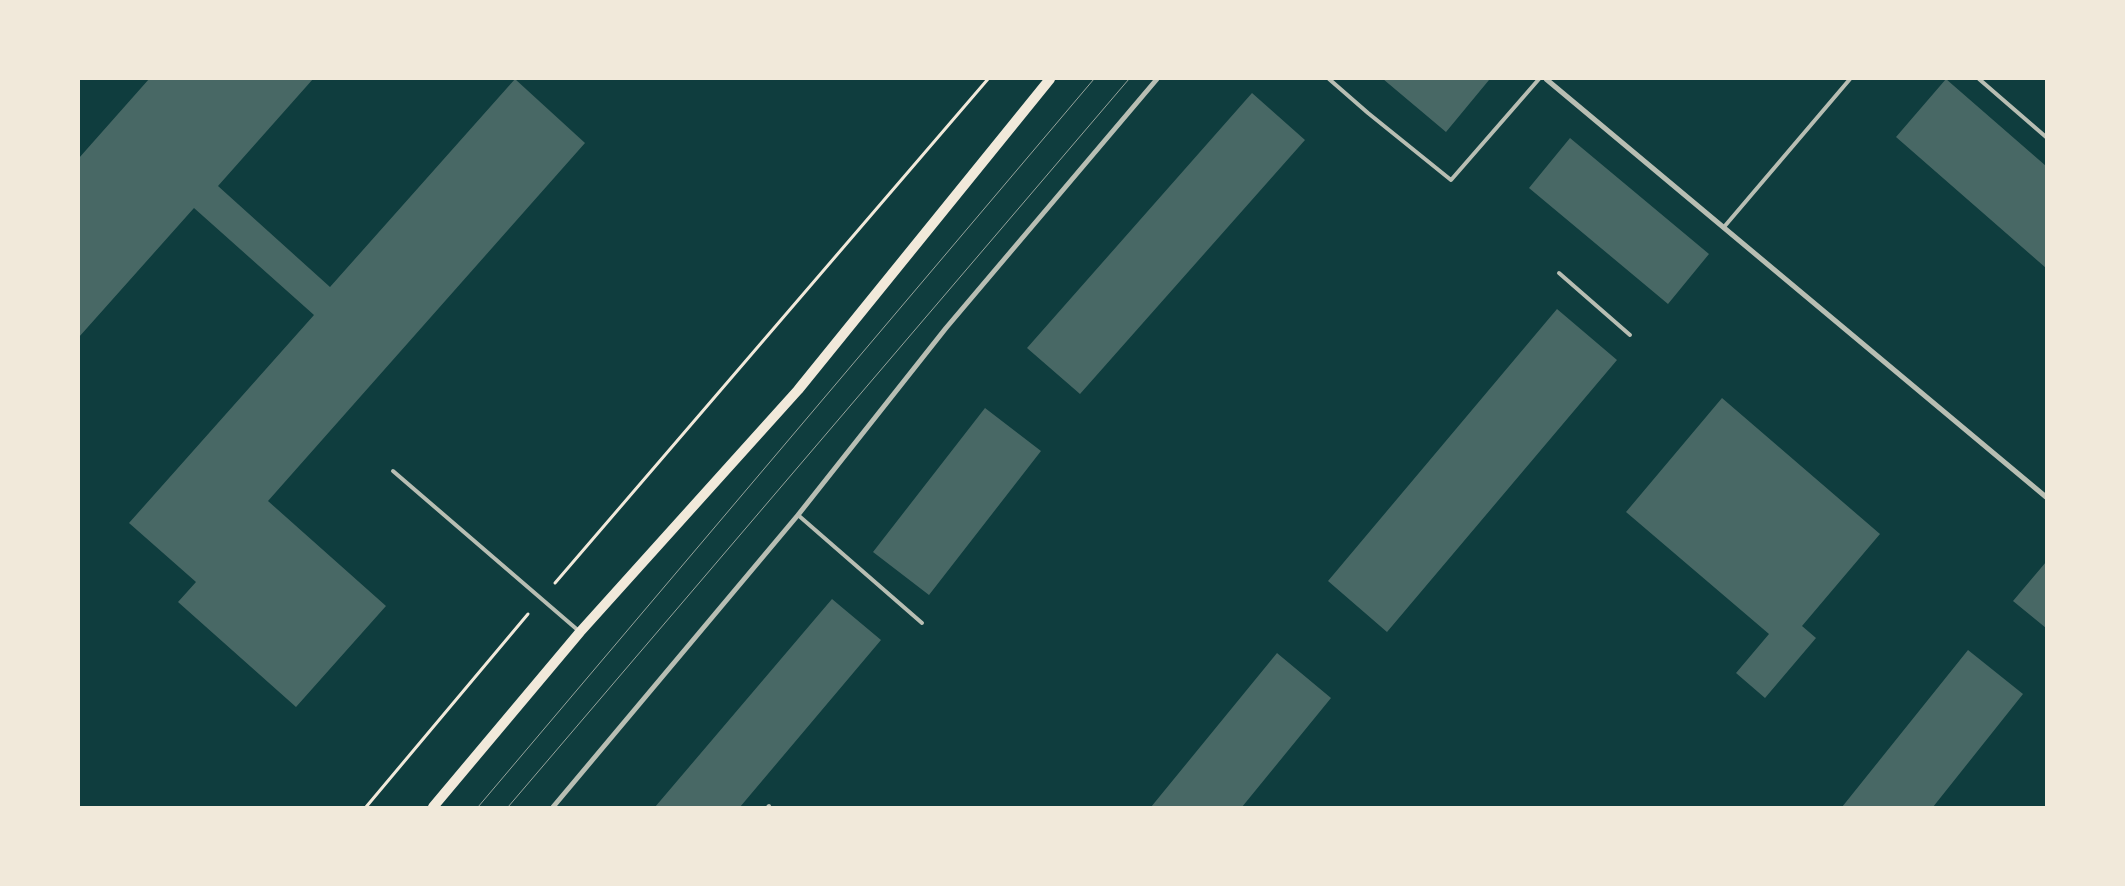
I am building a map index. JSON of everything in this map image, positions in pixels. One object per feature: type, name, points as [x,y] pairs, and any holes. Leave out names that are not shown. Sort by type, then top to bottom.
[{"type":"main road","points":[[433,807],[580,632],[798,390],[1050,79]]},
{"type":"street","points":[[553,807],[798,515],[946,328],[1157,79]]},
{"type":"street","points":[[1546,79],[2046,497]]},
{"type":"lane","points":[[1329,79],[1451,180],[1539,79]]},
{"type":"lane","points":[[1724,227],[1850,79]]},
{"type":"lane","points":[[1979,79],[2046,137]]},
{"type":"lane","points":[[1559,273],[1630,335]]},
{"type":"lane","points":[[394,471],[580,632]]},
{"type":"lane","points":[[798,515],[922,622]]},
{"type":"path","points":[[366,807],[988,79]]},
{"type":"building","points":[[149,79],[313,79],[218,186],[330,287],[515,79],[585,143],[268,501],[386,606],[296,707],[178,602],[196,582],[129,523],[314,315],[194,208],[79,337],[79,158]]},
{"type":"building","points":[[1383,79],[1488,79],[1489,80],[1446,132]]},
{"type":"building","points":[[1946,79],[2046,166],[2046,268],[1896,137]]},
{"type":"building","points":[[1252,93],[1305,140],[1080,394],[1027,348]]},
{"type":"building","points":[[1570,138],[1709,254],[1668,304],[1529,188]]},
{"type":"building","points":[[1557,309],[1617,360],[1387,632],[1328,581]]},
{"type":"building","points":[[1722,398],[1880,534],[1802,626],[1816,638],[1765,698],[1736,673],[1769,634],[1626,512]]},
{"type":"building","points":[[985,408],[1041,451],[929,595],[873,552]]},
{"type":"building","points":[[2046,562],[2046,628],[2013,601]]},
{"type":"building","points":[[832,599],[881,640],[740,807],[655,807]]},
{"type":"building","points":[[1968,650],[2023,694],[1933,807],[1842,807]]},
{"type":"building","points":[[1277,653],[1331,698],[1242,807],[1151,807]]},
{"type":"tram line","points":[[478,807],[1094,79]]},
{"type":"tram line","points":[[508,807],[1129,79]]}]
